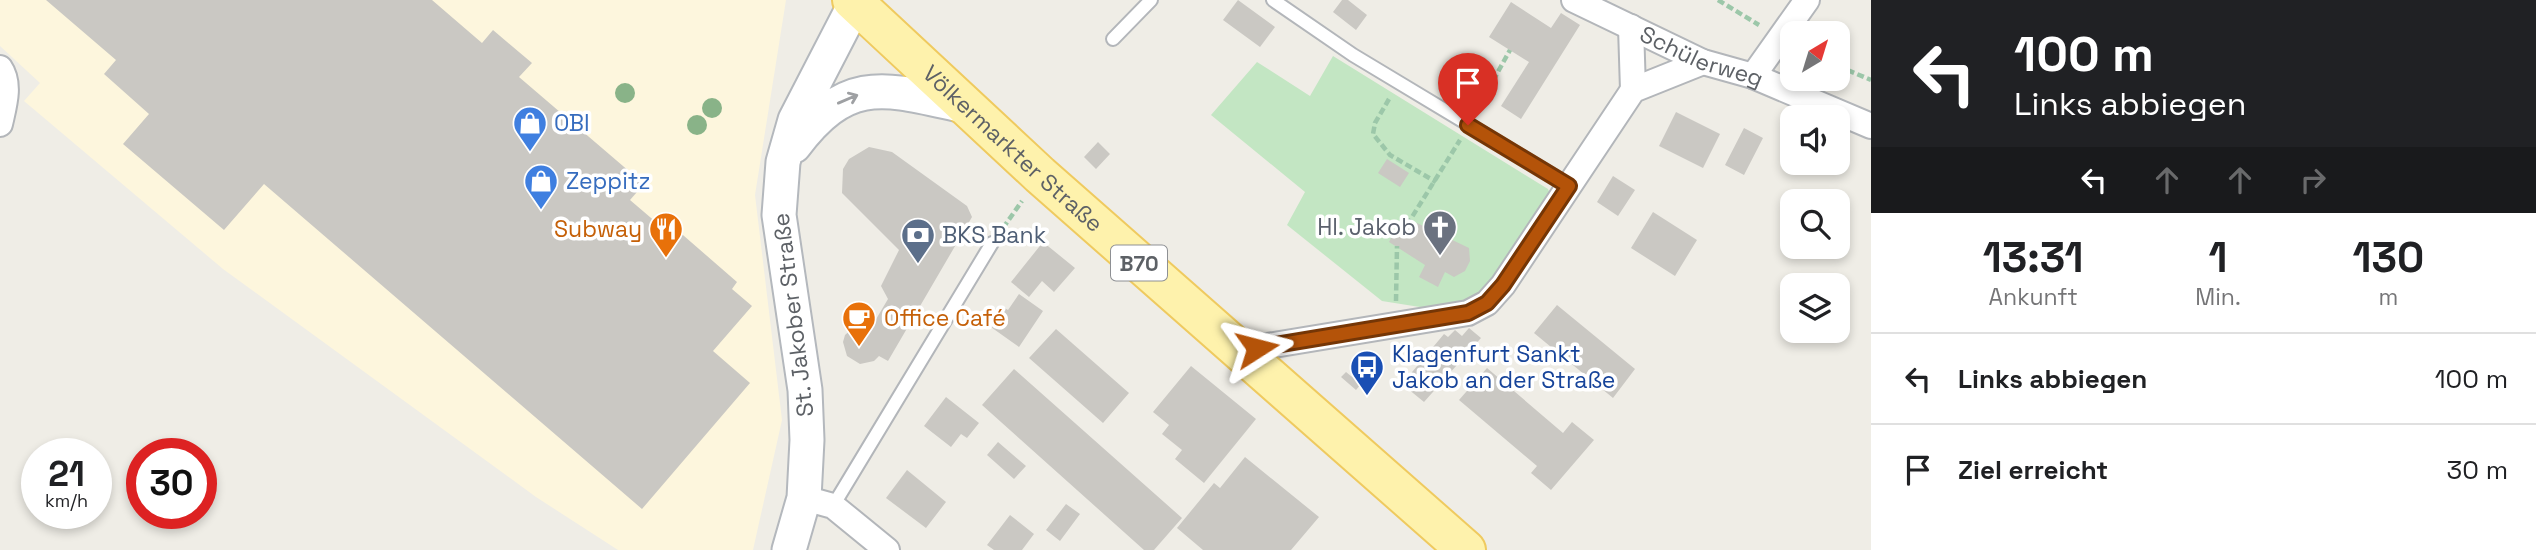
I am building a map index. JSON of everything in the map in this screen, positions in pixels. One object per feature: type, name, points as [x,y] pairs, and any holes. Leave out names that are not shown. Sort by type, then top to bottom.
[{"type":"main road","name":"Völkermarkter Straße","points":[[855,1],[1040,175],[1395,488],[1443,550]]},
{"type":"main road","name":"St. Jakober Straße","points":[[789,550],[818,502],[807,440],[805,390],[779,215],[783,162],[795,120],[855,1]]},
{"type":"main road","points":[[783,162],[814,120],[836,103],[867,91],[892,90],[965,106]]},
{"type":"street","name":"Schülerweg","points":[[1574,0],[1703,62],[1753,76],[1871,126]]},
{"type":"street","points":[[1792,21],[1807,0]]},
{"type":"street","points":[[1631,27],[1633,90]]},
{"type":"street","points":[[1753,76],[1780,38]]},
{"type":"street","points":[[1237,351],[1468,313],[1487,303],[1503,285],[1633,90],[1703,62]]},
{"type":"street","points":[[0,68],[5,75],[6,100],[0,124]]},
{"type":"street","points":[[818,502],[887,550]]},
{"type":"lane","points":[[1113,39],[1151,0]]},
{"type":"lane","points":[[1272,0],[1399,83],[1569,186]]},
{"type":"lane","points":[[818,502],[992,243]]},
{"type":"path","points":[[1718,0],[1780,36]]},
{"type":"path","points":[[1407,225],[1436,182],[1510,50]]},
{"type":"path","points":[[1850,71],[1871,80]]},
{"type":"path","points":[[1399,83],[1375,122],[1373,134],[1390,155],[1436,182]]},
{"type":"path","points":[[992,243],[1040,175]]},
{"type":"path","points":[[1396,325],[1397,246]]},
{"type":"shaded area","points":[[0,0],[786,0],[755,195],[782,420],[753,550],[618,550],[536,497],[223,269],[24,101],[40,83],[0,46]]},
{"type":"green space","points":[[1333,56],[1548,189],[1551,196],[1484,294],[1445,311],[1382,301],[1287,225],[1305,192],[1211,115],[1257,62],[1310,96]]},
{"type":"building","points":[[46,0],[432,0],[482,43],[493,30],[532,63],[519,77],[644,184],[630,200],[671,235],[676,229],[737,282],[732,289],[752,306],[713,351],[750,383],[642,509],[264,184],[224,230],[123,144],[149,114],[104,74],[116,60]]},
{"type":"building","points":[[1238,0],[1275,27],[1260,47],[1223,20]]},
{"type":"building","points":[[1342,0],[1348,0],[1367,15],[1356,30],[1333,12]]},
{"type":"building","points":[[1511,2],[1551,28],[1561,13],[1580,25],[1521,119],[1501,106],[1529,62],[1489,37]]},
{"type":"building","points":[[1676,112],[1720,134],[1703,168],[1659,146]]},
{"type":"building","points":[[1744,128],[1763,138],[1744,175],[1725,165]]},
{"type":"building","points":[[1098,142],[1110,154],[1096,169],[1084,157]]},
{"type":"building","name":"BKS Bank","points":[[869,147],[892,152],[967,206],[972,217],[888,361],[879,356],[874,361],[860,364],[847,356],[843,342],[845,335],[855,326],[872,326],[888,299],[881,286],[899,250],[842,193],[843,169],[849,159]]},
{"type":"building","points":[[1387,159],[1409,173],[1400,187],[1378,173]]},
{"type":"building","points":[[1613,176],[1635,190],[1618,216],[1597,202]]},
{"type":"building","points":[[1653,212],[1697,240],[1675,276],[1631,248]]},
{"type":"building","name":"Hl. Jakob","points":[[1399,222],[1414,229],[1417,223],[1469,248],[1470,261],[1465,271],[1454,277],[1445,272],[1438,287],[1419,277],[1425,265],[1389,242]]},
{"type":"building","points":[[1043,242],[1075,268],[1054,292],[1042,281],[1029,297],[1011,282]]},
{"type":"building","points":[[1019,294],[1043,311],[1019,347],[988,325],[1001,306],[1008,310]]},
{"type":"building","points":[[1557,305],[1635,369],[1613,398],[1534,333]]},
{"type":"building","points":[[1469,328],[1481,338],[1424,402],[1402,384],[1444,334],[1448,337],[1455,330],[1462,336]]},
{"type":"building","points":[[1056,329],[1129,393],[1103,423],[1029,358]]},
{"type":"building","points":[[1191,366],[1256,419],[1204,483],[1175,459],[1182,450],[1162,434],[1169,425],[1153,412]]},
{"type":"building","points":[[1487,368],[1563,433],[1572,422],[1594,440],[1551,490],[1531,473],[1537,466],[1459,400]]},
{"type":"building","points":[[1014,369],[1182,518],[1154,550],[1144,550],[982,405]]},
{"type":"building","points":[[1346,372],[1361,384],[1356,390],[1341,377]]},
{"type":"building","points":[[946,397],[979,423],[967,438],[961,434],[951,447],[924,426]]},
{"type":"building","points":[[998,442],[1026,466],[1014,479],[987,455]]},
{"type":"building","points":[[1245,457],[1319,517],[1291,550],[1203,550],[1177,528],[1214,483],[1220,488]]},
{"type":"building","points":[[907,470],[946,502],[926,528],[886,498]]},
{"type":"building","points":[[1066,504],[1080,514],[1060,541],[1046,530]]},
{"type":"building","points":[[1010,515],[1034,534],[1022,550],[994,550],[987,545]]},
{"type":"place","name":"OBI","points":[[530,153]]},
{"type":"place","name":"Zeppitz","points":[[541,211]]},
{"type":"place","name":"Hl. Jakob","points":[[1440,257]]},
{"type":"place","name":"Subway","points":[[666,259]]},
{"type":"place","name":"BKS Bank","points":[[918,265]]},
{"type":"place","name":"Office Café","points":[[859,348]]},
{"type":"place","name":"Klagenfurt Sankt Jakob an der Straße","points":[[1367,397]]},
{"type":"route","points":[[1257,348],[1468,313],[1487,303],[1503,285],[1569,186],[1468,125]]}]
